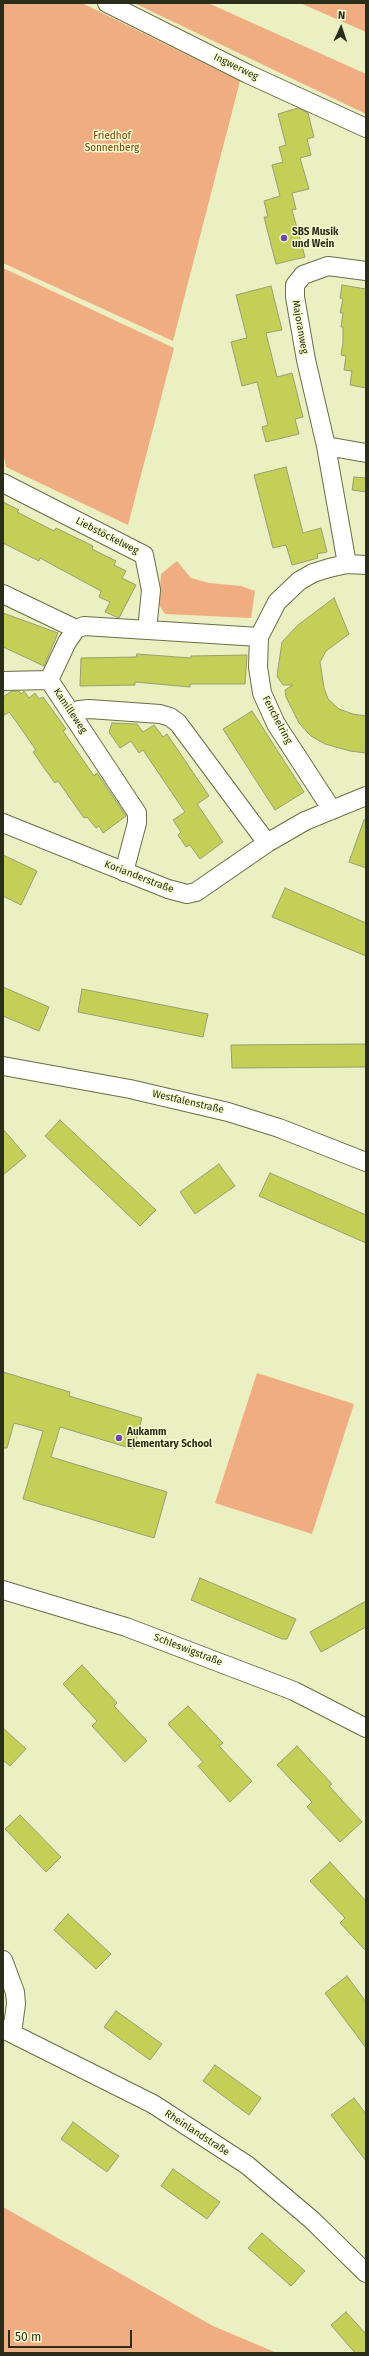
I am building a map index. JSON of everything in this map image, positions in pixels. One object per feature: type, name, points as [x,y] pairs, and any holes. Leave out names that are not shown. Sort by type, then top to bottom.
[{"type":"street","name":"Ingwerweg","points":[[107,3],[248,74],[366,128]]},
{"type":"street","name":"Majoranweg","points":[[347,564],[326,446],[306,360],[295,297],[295,285],[303,275],[328,266],[366,271]]},
{"type":"street","points":[[326,446],[366,453]]},
{"type":"street","name":"Liebstöckelweg","points":[[3,483],[144,555],[151,590],[147,630]]},
{"type":"street","name":"Fenchelring","points":[[332,810],[276,724],[262,693],[258,667],[259,637],[277,602],[284,593],[313,573],[347,564],[366,565]]},
{"type":"street","points":[[3,594],[76,629],[84,626],[259,637]]},
{"type":"street","name":"Kamilleweg","points":[[76,629],[67,642],[49,680],[73,714],[137,813],[137,823],[124,872]]},
{"type":"street","points":[[3,681],[49,680]]},
{"type":"street","points":[[73,714],[79,710],[89,709],[160,714],[170,717],[178,723],[267,843]]},
{"type":"street","name":"Korianderstraße","points":[[3,823],[124,872],[187,894],[196,892],[267,843],[305,821],[366,796]]},
{"type":"street","name":"Westfalenstraße","points":[[3,1066],[130,1089],[228,1112],[279,1128],[366,1162]]},
{"type":"street","name":"Schleswigstraße","points":[[3,1590],[148,1635],[294,1691],[366,1728]]},
{"type":"street","points":[[3,1960],[15,1992],[16,2004],[7,2031]]},
{"type":"street","name":"Rheinlandstraße","points":[[7,2031],[153,2104],[247,2165],[312,2220],[366,2273]]},
{"type":"green space","name":"Friedhof Sonnenberg","points":[[3,3],[82,3],[240,81],[173,341],[3,263]]},
{"type":"green space","points":[[134,3],[208,3],[366,74],[366,114]]},
{"type":"green space","points":[[300,3],[366,3],[366,32]]},
{"type":"green space","points":[[3,268],[174,348],[128,525],[6,467],[3,451]]},
{"type":"green space","points":[[177,561],[191,578],[209,583],[241,586],[255,591],[251,618],[165,614],[159,605],[161,574]]},
{"type":"green space","points":[[257,1373],[354,1404],[312,1534],[215,1503]]},
{"type":"green space","points":[[3,2207],[213,2326],[277,2353],[3,2353]]},
{"type":"building","points":[[298,108],[308,113],[314,137],[307,139],[311,155],[300,158],[309,189],[292,193],[296,209],[292,210],[305,257],[276,264],[264,217],[268,217],[264,201],[280,196],[272,165],[283,162],[279,147],[286,145],[278,114]]},
{"type":"building","points":[[342,285],[366,289],[366,388],[350,385],[352,371],[344,370],[346,356],[341,355],[343,342],[343,327],[341,327],[343,313],[340,313],[343,299],[340,298]]},
{"type":"building","points":[[271,286],[282,330],[266,333],[277,377],[292,373],[303,417],[295,419],[299,434],[266,442],[262,427],[268,425],[257,382],[242,386],[231,342],[247,338],[236,295]]},
{"type":"building","points":[[286,467],[303,533],[321,528],[327,552],[317,554],[318,558],[292,565],[286,545],[273,548],[254,475]]},
{"type":"building","points":[[354,477],[366,478],[366,492],[352,490]]},
{"type":"building","points":[[3,502],[19,510],[17,512],[54,531],[56,528],[93,546],[92,549],[116,561],[114,565],[126,571],[122,578],[136,585],[119,618],[105,612],[110,602],[99,597],[101,591],[40,558],[39,561],[3,543]]},
{"type":"building","points":[[334,598],[349,634],[326,651],[320,662],[324,688],[328,699],[339,709],[353,714],[366,716],[366,753],[350,751],[325,744],[311,736],[299,723],[286,697],[285,690],[293,685],[283,685],[277,676],[282,642],[298,625]]},
{"type":"building","points":[[3,613],[58,633],[44,666],[3,647]]},
{"type":"building","points":[[137,654],[191,658],[191,656],[247,655],[245,684],[190,684],[190,687],[135,682],[135,685],[80,686],[81,658],[136,657]]},
{"type":"building","points":[[12,691],[19,691],[21,694],[24,691],[29,698],[35,693],[39,699],[43,697],[66,729],[63,731],[94,776],[97,773],[126,816],[103,833],[99,826],[96,828],[87,817],[84,818],[58,781],[55,783],[44,768],[33,752],[36,750],[13,717],[9,712],[3,716],[3,697]]},
{"type":"building","points":[[252,711],[304,792],[275,810],[223,729]]},
{"type":"building","points":[[112,723],[137,724],[143,732],[154,725],[163,737],[167,734],[209,796],[197,804],[223,842],[200,859],[190,845],[186,847],[178,835],[181,832],[173,820],[185,812],[143,750],[139,753],[131,741],[120,748],[109,732]]},
{"type":"building","points":[[364,820],[366,820],[366,868],[349,862]]},
{"type":"building","points":[[3,855],[37,871],[21,905],[3,896]]},
{"type":"building","points":[[285,888],[366,923],[366,956],[272,917]]},
{"type":"building","points":[[3,987],[49,1007],[39,1031],[3,1016]]},
{"type":"building","points":[[82,989],[208,1014],[203,1037],[78,1012]]},
{"type":"building","points":[[366,1044],[366,1067],[232,1068],[231,1045]]},
{"type":"building","points":[[60,1120],[156,1210],[140,1226],[45,1136]]},
{"type":"building","points":[[3,1129],[26,1156],[3,1175]]},
{"type":"building","points":[[219,1164],[235,1186],[195,1214],[180,1192]]},
{"type":"building","points":[[270,1173],[366,1215],[366,1243],[259,1196]]},
{"type":"building","points":[[3,1372],[70,1392],[69,1396],[142,1418],[133,1449],[60,1427],[51,1457],[167,1492],[154,1538],[23,1499],[43,1431],[14,1423],[7,1448],[3,1448]]},
{"type":"building","points":[[200,1578],[296,1619],[287,1639],[282,1639],[191,1600]]},
{"type":"building","points":[[366,1601],[366,1627],[321,1652],[310,1632]]},
{"type":"building","points":[[82,1665],[117,1703],[114,1706],[147,1741],[125,1762],[92,1726],[97,1721],[63,1684]]},
{"type":"building","points":[[188,1706],[223,1743],[219,1746],[252,1781],[230,1802],[198,1766],[203,1762],[168,1724]]},
{"type":"building","points":[[3,1728],[26,1749],[10,1766],[3,1760]]},
{"type":"building","points":[[297,1746],[332,1784],[329,1786],[362,1822],[340,1842],[307,1807],[312,1802],[277,1765]]},
{"type":"building","points":[[20,1815],[61,1857],[46,1872],[5,1829]]},
{"type":"building","points":[[330,1862],[366,1901],[366,1951],[340,1923],[345,1918],[310,1881]]},
{"type":"building","points":[[68,1914],[111,1954],[96,1969],[54,1930]]},
{"type":"building","points":[[347,1976],[366,2002],[366,2048],[325,1993]]},
{"type":"building","points":[[116,2011],[162,2044],[150,2060],[104,2027]]},
{"type":"building","points":[[215,2065],[261,2098],[249,2115],[203,2081]]},
{"type":"building","points":[[354,2098],[366,2114],[366,2161],[331,2115]]},
{"type":"building","points":[[73,2122],[119,2156],[107,2172],[61,2139]]},
{"type":"building","points":[[173,2169],[220,2202],[207,2219],[161,2186]]},
{"type":"building","points":[[262,2233],[305,2271],[291,2286],[248,2248]]},
{"type":"building","points":[[346,2312],[366,2334],[366,2353],[355,2353],[331,2325]]},
{"type":"place","name":"SBS Musik und Wein","points":[[284,238]]},
{"type":"place","name":"Aukamm Elementary School","points":[[119,1438]]}]
